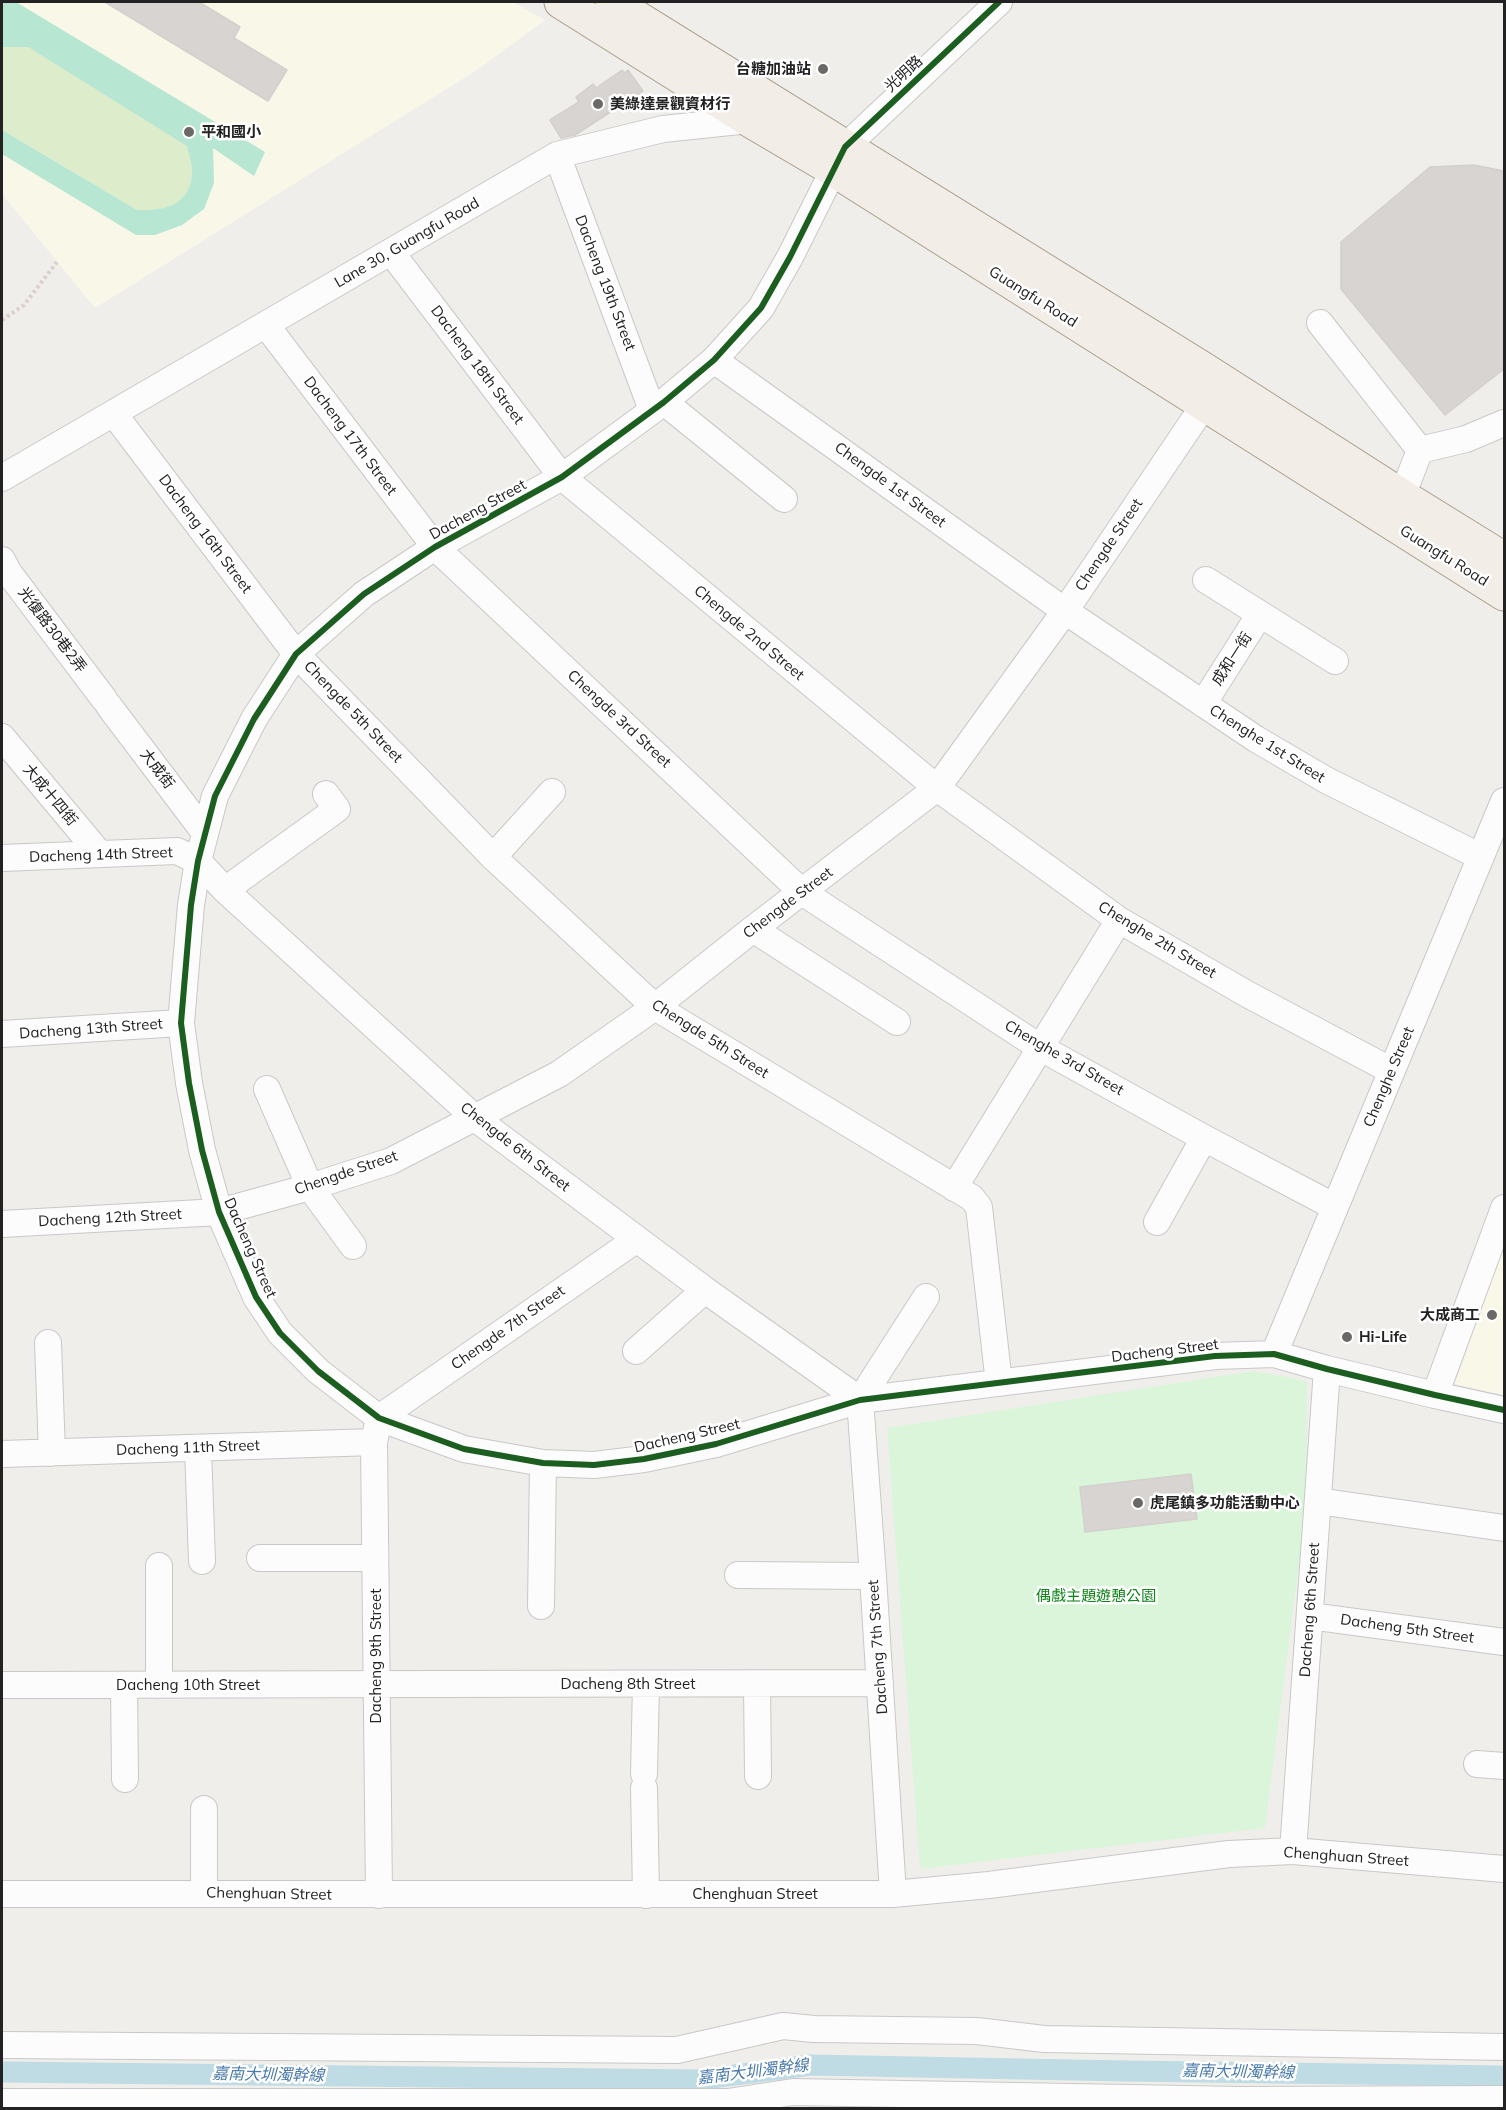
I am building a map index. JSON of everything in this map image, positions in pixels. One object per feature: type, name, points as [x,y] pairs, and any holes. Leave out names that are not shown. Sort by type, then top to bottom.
[{"type":"main road","name":"Guangfu Road","points":[[561,2],[749,120],[839,158],[1212,374],[1504,559]]},
{"type":"main road","name":"Guangfu Road","points":[[612,2],[1204,405],[1504,594]]},
{"type":"street","name":"光明路","points":[[839,158],[999,2]]},
{"type":"street","name":"Lane 30, Guangfu Road","points":[[2,478],[557,155],[663,129],[749,120]]},
{"type":"street","name":"Dacheng 19th Street","points":[[557,155],[658,406]]},
{"type":"street","name":"Dacheng Street","points":[[839,158],[790,257],[761,308],[714,360],[658,406],[562,477],[435,547],[364,594],[296,654],[254,719],[215,796],[198,861],[191,904],[181,1023],[189,1083],[202,1150],[219,1212],[256,1297],[280,1333],[376,1430],[543,1463],[594,1465],[644,1459],[716,1444],[860,1400],[1215,1356],[1274,1354],[1327,1369],[1504,1410]]},
{"type":"street","name":"Dacheng 18th Street","points":[[391,252],[562,477]]},
{"type":"street","points":[[1320,323],[1420,450]]},
{"type":"street","name":"Dacheng 17th Street","points":[[266,325],[435,547]]},
{"type":"street","name":"Chengde 1st Street","points":[[714,360],[1065,611]]},
{"type":"street","name":"Chengde Street","points":[[219,1212],[310,1187],[391,1161],[559,1074],[655,1007],[937,788],[1065,611],[1204,405]]},
{"type":"street","points":[[658,406],[784,499]]},
{"type":"street","name":"Dacheng 16th Street","points":[[114,414],[296,654]]},
{"type":"street","points":[[1420,450],[1466,439],[1504,423]]},
{"type":"street","points":[[1402,496],[1420,450]]},
{"type":"street","name":"Chengde 2nd Street","points":[[562,477],[937,788]]},
{"type":"street","name":"Chengde 3rd Street","points":[[435,547],[802,892]]},
{"type":"street","name":"光復路30巷2弄","points":[[4,570],[107,702]]},
{"type":"street","points":[[1206,580],[1335,661]]},
{"type":"street","name":"Chenghe 1st Street","points":[[1065,611],[1256,739],[1326,780],[1481,857]]},
{"type":"street","name":"成和一街","points":[[1203,704],[1260,614]]},
{"type":"street","name":"Chengde 5th Street","points":[[296,654],[493,857],[655,1007],[972,1198],[979,1207],[999,1383]]},
{"type":"street","name":"大成街","points":[[107,702],[205,833]]},
{"type":"street","name":"大成十四街","points":[[2,737],[99,853]]},
{"type":"street","name":"Chenghe 2th Street","points":[[937,788],[1119,920],[1247,994],[1392,1071]]},
{"type":"street","points":[[493,857],[552,792]]},
{"type":"street","points":[[225,890],[337,808],[326,794]]},
{"type":"street","name":"Chenghe Street","points":[[1274,1354],[1504,801]]},
{"type":"street","name":"Dacheng 14th Street","points":[[2,858],[177,851],[198,861]]},
{"type":"street","name":"Chengde 6th Street","points":[[198,861],[225,890],[475,1118],[705,1290],[860,1400]]},
{"type":"street","name":"Chenghe 3rd Street","points":[[802,892],[1041,1048],[1335,1207]]},
{"type":"street","points":[[954,1188],[1119,920]]},
{"type":"street","points":[[753,929],[897,1023]]},
{"type":"street","name":"Dacheng 13th Street","points":[[2,1035],[181,1023]]},
{"type":"street","points":[[267,1089],[310,1187],[353,1246]]},
{"type":"street","points":[[1157,1222],[1204,1138]]},
{"type":"street","points":[[1435,1395],[1504,1208]]},
{"type":"street","name":"Dacheng 12th Street","points":[[2,1224],[219,1212]]},
{"type":"street","name":"Chengde 7th Street","points":[[376,1430],[637,1239]]},
{"type":"street","points":[[636,1351],[705,1290]]},
{"type":"street","points":[[860,1400],[926,1297]]},
{"type":"street","points":[[48,1343],[52,1453]]},
{"type":"street","name":"Dacheng 6th Street","points":[[1293,1851],[1327,1369]]},
{"type":"street","name":"Dacheng 7th Street","points":[[860,1400],[893,1894]]},
{"type":"street","name":"Dacheng 11th Street","points":[[2,1454],[198,1448],[376,1430]]},
{"type":"street","name":"Dacheng 9th Street","points":[[376,1430],[375,1684],[380,1895]]},
{"type":"street","points":[[198,1448],[202,1561]]},
{"type":"street","points":[[541,1606],[543,1463]]},
{"type":"street","points":[[1318,1501],[1504,1528]]},
{"type":"street","points":[[260,1558],[375,1558]]},
{"type":"street","points":[[159,1566],[159,1685]]},
{"type":"street","points":[[738,1575],[873,1576]]},
{"type":"street","name":"Dacheng 5th Street","points":[[1310,1616],[1504,1642]]},
{"type":"street","name":"Dacheng 8th Street","points":[[375,1684],[880,1683]]},
{"type":"street","name":"Dacheng 10th Street","points":[[2,1685],[375,1684]]},
{"type":"street","points":[[646,1684],[644,1781],[646,1895]]},
{"type":"street","points":[[757,1684],[758,1776]]},
{"type":"street","points":[[124,1685],[125,1779]]},
{"type":"street","points":[[1477,1764],[1504,1766]]},
{"type":"street","points":[[204,1809],[204,1893]]},
{"type":"street","name":"Chenghuan Street","points":[[2,1894],[893,1894],[989,1885],[1229,1854],[1293,1851],[1504,1869]]},
{"type":"street","points":[[2,2045],[678,2050],[783,2026],[814,2029],[977,2031],[1044,2039],[1504,2047]]},
{"type":"street","points":[[2,2103],[728,2102],[793,2092],[1243,2104],[1504,2099]]},
{"type":"path","points":[[2,320],[24,305],[57,262]]},
{"type":"shaded area","name":"平和國小","points":[[2,2],[513,2],[545,20],[477,70],[95,308],[2,194]]},
{"type":"shaded area","name":"大成商工","points":[[1504,1246],[1504,1395],[1455,1384]]},
{"type":"green space","points":[[2,2],[16,2],[265,152],[254,176],[213,148],[214,183],[204,209],[182,225],[155,235],[136,235],[2,154],[2,130],[137,210],[165,207],[181,200],[190,185],[192,174],[187,146],[28,47],[2,47]]},
{"type":"green space","points":[[2,47],[28,47],[188,146],[192,171],[186,194],[174,205],[165,208],[137,210],[2,130]]},
{"type":"green space","name":"偶戲主題遊憩公園","points":[[1254,1371],[1307,1381],[1307,1502],[1265,1828],[920,1869],[887,1428]]},
{"type":"building","points":[[105,2],[199,2],[240,27],[234,38],[287,70],[268,101]]},
{"type":"building","points":[[622,70],[625,73],[628,70],[643,91],[575,135],[561,138],[550,120],[579,102],[576,97],[593,84],[596,88]]},
{"type":"building","points":[[1474,165],[1504,171],[1504,369],[1445,415],[1341,289],[1341,242],[1430,167]]},
{"type":"building","name":"虎尾鎮多功能活動中心","points":[[1191,1474],[1197,1519],[1085,1532],[1080,1487]]},
{"type":"waterway","name":"嘉南大圳濁幹線","points":[[2,2072],[696,2080],[810,2065],[1504,2076]]},
{"type":"cycle path","points":[[999,2],[845,147],[790,257],[761,308],[714,360],[664,402],[562,477],[435,547],[364,594],[296,654],[254,719],[215,796],[198,861],[191,905],[181,1023],[189,1083],[202,1150],[219,1212],[256,1297],[280,1333],[318,1371],[379,1418],[464,1449],[543,1463],[594,1465],[644,1459],[716,1444],[860,1400],[1215,1356],[1274,1354],[1327,1369],[1504,1410]]},
{"type":"place","name":"台糖加油站","points":[[823,69]]},
{"type":"place","name":"美綠達景觀資材行","points":[[598,104]]},
{"type":"place","name":"平和國小","points":[[189,132]]},
{"type":"place","name":"大成商工","points":[[1492,1315]]},
{"type":"place","name":"Hi-Life","points":[[1347,1337]]},
{"type":"place","name":"虎尾鎮多功能活動中心","points":[[1138,1503]]}]
